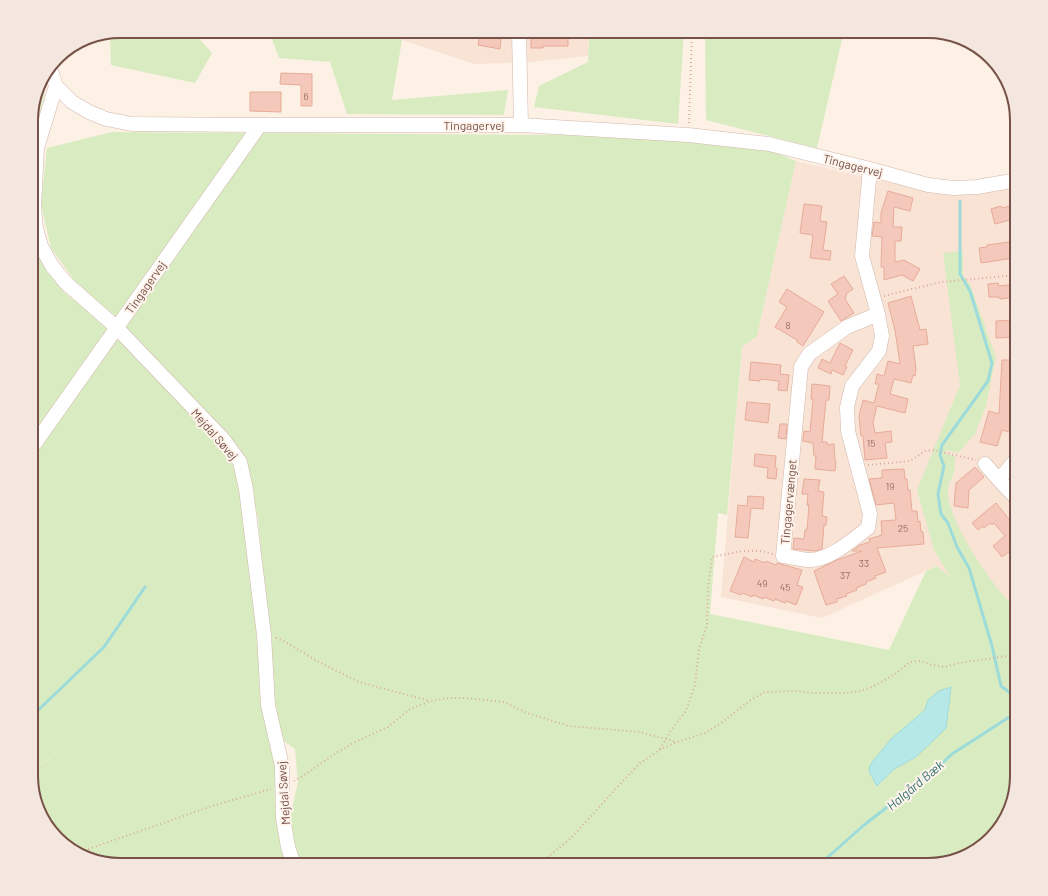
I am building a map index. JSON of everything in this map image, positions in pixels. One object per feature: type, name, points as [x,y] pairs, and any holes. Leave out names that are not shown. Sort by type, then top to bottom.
[{"type":"street","points":[[519,38],[521,125]]},
{"type":"street","name":"Tingagervej","points":[[52,74],[56,86],[72,102],[89,112],[106,119],[132,124],[521,125],[688,134],[769,144],[928,185],[953,188],[977,187],[1010,181]]},
{"type":"street","name":"Mejdal Søvej","points":[[38,145],[56,86]]},
{"type":"street","name":"Tingagervej","points":[[38,439],[260,125]]},
{"type":"street","name":"Tingagervænget","points":[[870,169],[862,256],[878,314],[882,336],[879,351],[852,386],[847,407],[848,431],[870,514],[868,528],[842,548],[823,557],[809,560],[783,556],[801,367],[809,354],[847,327],[878,314]]},
{"type":"street","name":"Mejdal Søvej","points":[[38,235],[41,246],[56,271],[65,282],[116,327],[224,440],[240,462],[246,488],[264,635],[268,705],[282,766],[283,818],[288,847],[292,858]]},
{"type":"street","points":[[985,464],[1010,492]]},
{"type":"street","points":[[999,480],[1010,467]]},
{"type":"path","points":[[688,134],[692,38]]},
{"type":"path","points":[[873,299],[946,281],[1010,276]]},
{"type":"path","points":[[857,466],[910,461],[925,451],[933,450],[976,460],[985,464]]},
{"type":"path","points":[[659,750],[672,729],[686,711],[695,684],[699,649],[707,625],[708,589],[712,557],[742,551],[760,551],[783,556]]},
{"type":"path","points":[[264,635],[282,640],[317,661],[359,682],[431,701]]},
{"type":"path","points":[[547,858],[571,838],[640,764],[659,750],[677,742],[705,733],[721,723],[752,699],[765,692],[795,691],[814,693],[846,693],[860,691],[874,686],[895,674],[910,662],[920,660],[932,665],[945,667],[959,663],[1007,656],[1010,657]]},
{"type":"path","points":[[85,850],[230,800],[283,786],[309,772],[355,742],[388,727],[410,709],[431,701],[458,697],[504,702],[527,713],[569,726],[640,732],[677,742]]},
{"type":"shaded area","points":[[392,38],[588,38],[588,56],[531,62],[474,64]]},
{"type":"shaded area","points":[[796,161],[945,195],[1010,188],[1010,630],[937,566],[822,618],[721,597],[742,347],[757,336]]},
{"type":"green space","points":[[115,38],[198,38],[212,53],[195,83],[111,65],[110,39]]},
{"type":"green space","points":[[272,38],[392,38],[402,40],[392,100],[508,90],[504,115],[347,114],[330,62],[279,58]]},
{"type":"green space","points":[[589,38],[684,38],[678,124],[534,107],[539,86],[588,62]]},
{"type":"green space","points":[[705,38],[842,38],[817,148],[706,120]]},
{"type":"green space","points":[[45,88],[38,121],[40,104]]},
{"type":"green space","points":[[112,132],[575,134],[685,141],[769,150],[796,161],[757,336],[742,347],[727,515],[718,513],[710,614],[889,650],[926,571],[937,566],[950,577],[934,550],[917,490],[960,385],[943,253],[963,251],[963,276],[970,284],[996,357],[986,406],[975,434],[958,453],[947,450],[946,454],[955,456],[954,472],[949,485],[948,494],[956,522],[974,555],[996,587],[1010,603],[1010,781],[1006,802],[996,822],[978,841],[964,850],[954,854],[933,858],[298,858],[294,847],[290,818],[298,782],[295,749],[281,739],[275,708],[258,518],[245,460],[76,283],[51,248],[41,204],[47,148]],"holes":[[[939,691],[916,757],[894,769],[878,786],[869,771],[870,765],[891,739],[925,710],[928,700]]]},
{"type":"green space","points":[[38,257],[64,292],[120,338],[229,454],[240,479],[252,581],[259,661],[278,762],[289,858],[115,858],[84,850],[66,838],[58,830],[46,812],[40,792],[38,767],[64,748],[38,766]]},
{"type":"water","points":[[951,687],[946,728],[916,757],[894,769],[877,786],[869,771],[870,765],[891,739],[925,710],[928,700],[939,691]]},
{"type":"building","points":[[480,38],[501,38],[500,49],[478,45]]},
{"type":"building","points":[[531,38],[568,38],[568,46],[543,46],[543,48],[531,48]]},
{"type":"building","points":[[281,73],[312,74],[312,106],[301,106],[301,85],[280,84]]},
{"type":"building","points":[[250,92],[281,92],[281,112],[250,111]]},
{"type":"building","points":[[888,191],[913,198],[910,211],[894,207],[893,227],[902,227],[901,241],[895,241],[895,262],[904,260],[920,269],[913,281],[902,275],[884,280],[884,267],[881,267],[882,237],[872,236],[874,222],[881,223],[881,213]]},
{"type":"building","points":[[804,204],[822,206],[820,221],[827,222],[823,250],[831,251],[830,260],[810,258],[813,235],[800,233]]},
{"type":"building","points":[[1001,206],[1002,208],[1010,206],[1010,220],[995,224],[991,209]]},
{"type":"building","points":[[1010,242],[1010,259],[981,263],[979,248],[987,247],[987,245]]},
{"type":"building","points":[[844,276],[853,289],[847,293],[845,299],[854,313],[841,321],[828,301],[838,294],[831,284]]},
{"type":"building","points":[[998,283],[999,286],[1010,285],[1010,298],[1000,299],[999,297],[989,297],[988,284]]},
{"type":"building","points":[[787,289],[824,312],[803,346],[797,342],[797,340],[775,327],[787,307],[779,302]]},
{"type":"building","points":[[911,296],[920,330],[926,329],[928,344],[913,346],[916,369],[915,376],[913,375],[911,383],[894,379],[890,394],[908,399],[905,413],[877,406],[873,422],[875,433],[891,431],[892,442],[885,443],[887,458],[865,460],[863,436],[861,436],[859,416],[863,400],[874,403],[879,384],[875,384],[877,374],[884,376],[888,361],[900,364],[895,330],[888,303]]},
{"type":"building","points":[[1010,320],[1010,337],[996,338],[996,321]]},
{"type":"building","points":[[840,343],[853,350],[845,366],[847,367],[843,375],[832,370],[831,374],[818,368],[822,359],[830,363]]},
{"type":"building","points":[[1002,360],[1010,360],[1010,432],[1002,430],[997,446],[980,442],[989,411],[999,414]]},
{"type":"building","points":[[751,362],[781,365],[780,374],[789,375],[787,391],[778,390],[779,381],[760,379],[760,381],[749,380]]},
{"type":"building","points":[[812,384],[830,386],[829,400],[826,400],[822,442],[827,442],[828,445],[834,444],[836,461],[835,471],[815,469],[816,456],[814,456],[813,443],[803,441],[804,431],[810,432],[813,399],[811,399]]},
{"type":"building","points":[[747,402],[770,404],[768,423],[745,420]]},
{"type":"building","points":[[780,424],[787,424],[786,439],[778,438]]},
{"type":"building","points":[[755,454],[776,456],[776,479],[767,478],[768,468],[754,466]]},
{"type":"building","points":[[975,467],[984,477],[969,490],[968,508],[954,506],[956,483]]},
{"type":"building","points":[[904,469],[908,490],[910,490],[912,511],[917,511],[918,522],[920,521],[921,532],[923,532],[924,544],[877,548],[886,572],[875,576],[876,578],[856,588],[857,590],[846,594],[847,596],[837,599],[837,602],[826,605],[814,571],[837,560],[862,551],[852,551],[860,545],[870,542],[869,539],[882,535],[881,521],[896,520],[894,503],[876,505],[869,479],[882,478],[882,470]]},
{"type":"building","points":[[804,479],[820,480],[818,491],[824,492],[822,516],[827,517],[826,525],[824,525],[822,549],[816,551],[793,549],[794,538],[804,539],[805,530],[807,530],[809,505],[807,505],[808,494],[802,494]]},
{"type":"building","points":[[748,496],[764,497],[763,509],[751,508],[748,538],[735,537],[738,505],[747,506]]},
{"type":"building","points":[[996,503],[1009,519],[1010,518],[1010,553],[1009,552],[1002,557],[993,546],[1005,536],[994,523],[992,525],[990,523],[984,528],[983,526],[978,530],[972,523]]},
{"type":"building","points":[[744,557],[754,562],[755,559],[765,563],[766,561],[776,565],[777,563],[802,570],[797,585],[803,587],[796,605],[786,601],[785,603],[775,599],[774,601],[764,597],[763,599],[753,595],[752,597],[742,593],[741,595],[730,591]]},
{"type":"waterway","points":[[960,201],[960,274],[970,291],[992,363],[988,381],[942,445],[940,455],[944,466],[938,494],[941,514],[948,523],[957,547],[969,568],[992,646],[1001,686],[1010,693]]},
{"type":"waterway","points":[[38,710],[104,647],[145,587]]},
{"type":"waterway","name":"Halgård Bæk","points":[[827,858],[864,825],[935,770],[952,754],[1010,717]]}]
